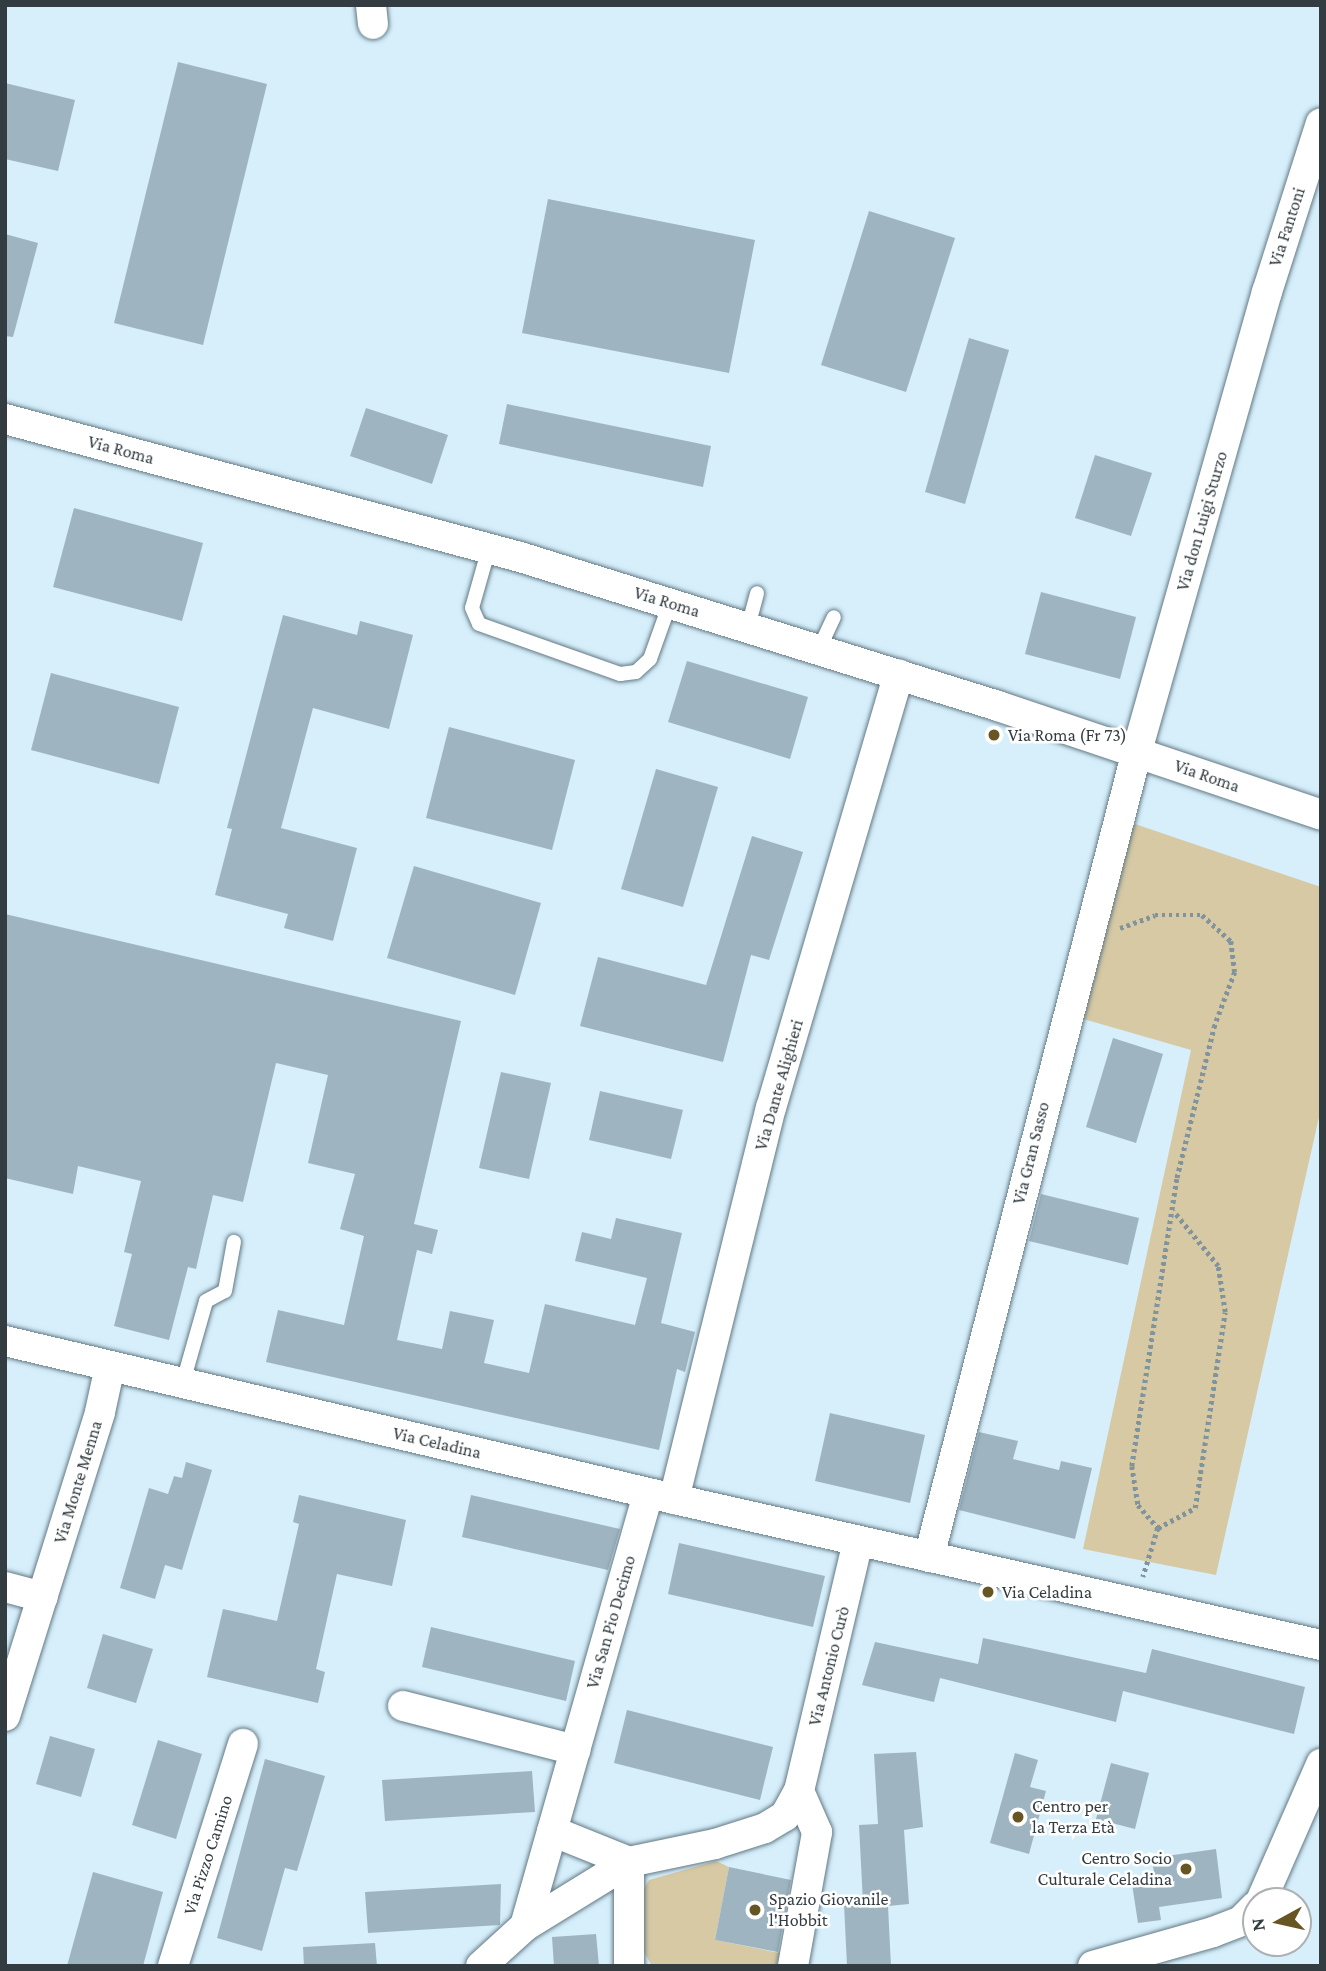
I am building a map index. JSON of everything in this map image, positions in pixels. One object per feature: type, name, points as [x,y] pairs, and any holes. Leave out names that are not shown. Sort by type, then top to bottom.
[{"type":"street","name":"Via Fantoni","points":[[1267,292],[1321,123]]},
{"type":"street","name":"Via don Luigi Sturzo","points":[[1137,751],[1267,292]]},
{"type":"street","name":"Via Roma","points":[[5,419],[489,548],[899,674],[1137,751],[1321,815]]},
{"type":"street","name":"Via Dante Alighieri","points":[[661,1496],[771,1108],[899,674]]},
{"type":"street","name":"Via Gran Sasso","points":[[929,1557],[1086,940],[1137,751]]},
{"type":"street","name":"Via Celadina","points":[[5,1341],[661,1496],[1321,1645]]},
{"type":"street","name":"Via Monte Menna","points":[[5,1716],[43,1597],[110,1366]]},
{"type":"street","name":"Via San Pio Decimo","points":[[511,1944],[552,1831],[575,1750],[661,1496]]},
{"type":"street","name":"Via Antonio Curò","points":[[629,1862],[715,1844],[765,1828],[785,1816],[799,1791],[858,1541]]},
{"type":"street","points":[[5,1587],[43,1597]]},
{"type":"street","points":[[403,1706],[575,1750]]},
{"type":"street","name":"Via Pizzo Camino","points":[[173,1966],[243,1744]]},
{"type":"street","points":[[1267,1887],[1321,1764]]},
{"type":"street","points":[[793,1966],[817,1832],[799,1791]]},
{"type":"street","points":[[552,1831],[629,1862]]},
{"type":"street","points":[[481,1966],[629,1862]]},
{"type":"street","points":[[629,1862],[629,1966]]},
{"type":"street","points":[[1093,1966],[1213,1932],[1242,1920]]},
{"type":"lane","points":[[489,548],[472,608],[479,624],[620,674],[636,671],[650,659],[670,603]]},
{"type":"lane","points":[[748,627],[757,593]]},
{"type":"lane","points":[[819,649],[835,617]]},
{"type":"lane","points":[[183,1382],[206,1301],[225,1291],[234,1242]]},
{"type":"path","points":[[1086,940],[1155,915],[1202,915],[1231,941],[1235,972],[1212,1038],[1177,1180],[1132,1466],[1138,1505],[1158,1528]]},
{"type":"path","points":[[1135,1603],[1158,1528],[1195,1508],[1225,1312],[1218,1266],[1174,1212]]},
{"type":"shaded area","points":[[1132,823],[1321,887],[1321,1108],[1216,1575],[1083,1549],[1191,1050],[1080,1018]]},
{"type":"shaded area","points":[[716,1861],[729,1867],[715,1940],[780,1953],[777,1966],[652,1966],[644,1952],[642,1892],[649,1880]]},
{"type":"building","points":[[178,62],[267,84],[203,345],[114,323]]},
{"type":"building","points":[[5,83],[75,100],[58,171],[5,159]]},
{"type":"building","points":[[548,199],[755,240],[729,373],[522,333]]},
{"type":"building","points":[[869,211],[955,238],[906,392],[821,365]]},
{"type":"building","points":[[5,234],[38,243],[13,337],[5,336]]},
{"type":"building","points":[[969,338],[1009,350],[965,504],[925,492]]},
{"type":"building","points":[[507,404],[711,446],[703,487],[499,444]]},
{"type":"building","points":[[366,408],[448,435],[432,484],[350,456]]},
{"type":"building","points":[[1095,455],[1152,473],[1131,536],[1075,518]]},
{"type":"building","points":[[74,508],[203,543],[182,621],[53,587]]},
{"type":"building","points":[[1041,592],[1136,617],[1120,679],[1025,654]]},
{"type":"building","points":[[283,615],[357,635],[360,621],[413,635],[389,729],[313,708],[281,828],[357,848],[333,941],[284,928],[288,914],[215,895],[232,829],[227,828]]},
{"type":"building","points":[[687,661],[808,697],[790,759],[668,722]]},
{"type":"building","points":[[51,673],[179,707],[159,784],[31,750]]},
{"type":"building","points":[[449,727],[575,760],[552,850],[426,818]]},
{"type":"building","points":[[656,769],[718,787],[683,907],[621,889]]},
{"type":"building","points":[[752,836],[803,852],[769,960],[751,955],[723,1062],[580,1026],[598,957],[706,985]]},
{"type":"building","points":[[414,866],[541,903],[515,995],[387,958]]},
{"type":"building","points":[[5,914],[461,1021],[414,1224],[438,1230],[432,1254],[417,1250],[397,1340],[442,1349],[450,1311],[494,1320],[484,1363],[529,1373],[545,1304],[635,1325],[647,1278],[575,1261],[582,1232],[611,1239],[616,1218],[682,1233],[661,1323],[695,1332],[685,1372],[677,1369],[659,1450],[266,1362],[278,1310],[344,1325],[364,1236],[340,1229],[355,1174],[308,1163],[328,1075],[276,1063],[243,1202],[213,1195],[196,1269],[188,1267],[169,1340],[114,1326],[132,1254],[124,1252],[141,1181],[78,1166],[73,1194],[5,1178]]},
{"type":"building","points":[[1113,1038],[1163,1054],[1136,1143],[1086,1127]]},
{"type":"building","points":[[501,1072],[551,1083],[529,1179],[479,1168]]},
{"type":"building","points":[[600,1091],[683,1110],[671,1159],[589,1140]]},
{"type":"building","points":[[1041,1194],[1139,1218],[1128,1265],[1029,1241]]},
{"type":"building","points":[[830,1413],[925,1435],[910,1503],[815,1481]]},
{"type":"building","points":[[979,1432],[1018,1441],[1013,1459],[1059,1470],[1061,1461],[1092,1468],[1075,1539],[959,1510]]},
{"type":"building","points":[[186,1462],[212,1470],[182,1570],[165,1565],[155,1599],[120,1588],[149,1488],[168,1494],[174,1476],[182,1478]]},
{"type":"building","points":[[299,1495],[406,1520],[392,1586],[337,1574],[316,1669],[325,1672],[318,1703],[207,1677],[223,1609],[277,1621],[299,1524],[293,1522]]},
{"type":"building","points":[[471,1495],[620,1529],[608,1570],[462,1537]]},
{"type":"building","points":[[679,1543],[825,1576],[813,1627],[668,1594]]},
{"type":"building","points":[[431,1627],[575,1661],[566,1701],[422,1667]]},
{"type":"building","points":[[103,1634],[153,1649],[136,1703],[87,1688]]},
{"type":"building","points":[[983,1638],[1146,1673],[1152,1649],[1305,1687],[1294,1734],[1123,1691],[1116,1722],[940,1678],[934,1702],[862,1685],[875,1642],[978,1664]]},
{"type":"building","points":[[627,1710],[773,1747],[760,1800],[614,1763]]},
{"type":"building","points":[[50,1736],[95,1749],[81,1797],[36,1784]]},
{"type":"building","points":[[158,1740],[202,1754],[176,1839],[132,1825]]},
{"type":"building","points":[[916,1752],[923,1827],[904,1830],[909,1904],[888,1906],[891,1966],[847,1966],[844,1904],[863,1903],[859,1825],[878,1824],[874,1754]]},
{"type":"building","name":"Centro per la Terza Età","points":[[1015,1753],[1038,1760],[1030,1787],[1046,1791],[1029,1854],[990,1843]]},
{"type":"building","points":[[265,1759],[325,1776],[297,1871],[285,1868],[262,1951],[217,1938]]},
{"type":"building","points":[[1111,1763],[1149,1773],[1135,1829],[1096,1819]]},
{"type":"building","points":[[532,1771],[535,1812],[385,1821],[382,1780]]},
{"type":"building","name":"Centro Socio Culturale Celadina","points":[[1216,1849],[1222,1898],[1159,1907],[1161,1920],[1138,1923],[1132,1884],[1155,1881],[1152,1858]]},
{"type":"building","name":"Spazio Giovanile l'Hobbit","points":[[729,1867],[791,1880],[778,1952],[715,1940]]},
{"type":"building","points":[[93,1872],[163,1892],[143,1966],[67,1966]]},
{"type":"building","points":[[501,1884],[500,1925],[368,1933],[365,1892]]},
{"type":"building","points":[[596,1934],[599,1966],[554,1966],[552,1937]]},
{"type":"building","points":[[375,1943],[377,1966],[304,1966],[303,1947]]},
{"type":"place","name":"Via Roma (Fr 73)","points":[[994,735]]},
{"type":"place","name":"Via Celadina","points":[[988,1592]]},
{"type":"place","name":"Centro per la Terza Età","points":[[1018,1817]]},
{"type":"place","name":"Centro Socio Culturale Celadina","points":[[1186,1869]]},
{"type":"place","name":"Spazio Giovanile l'Hobbit","points":[[755,1910]]}]
